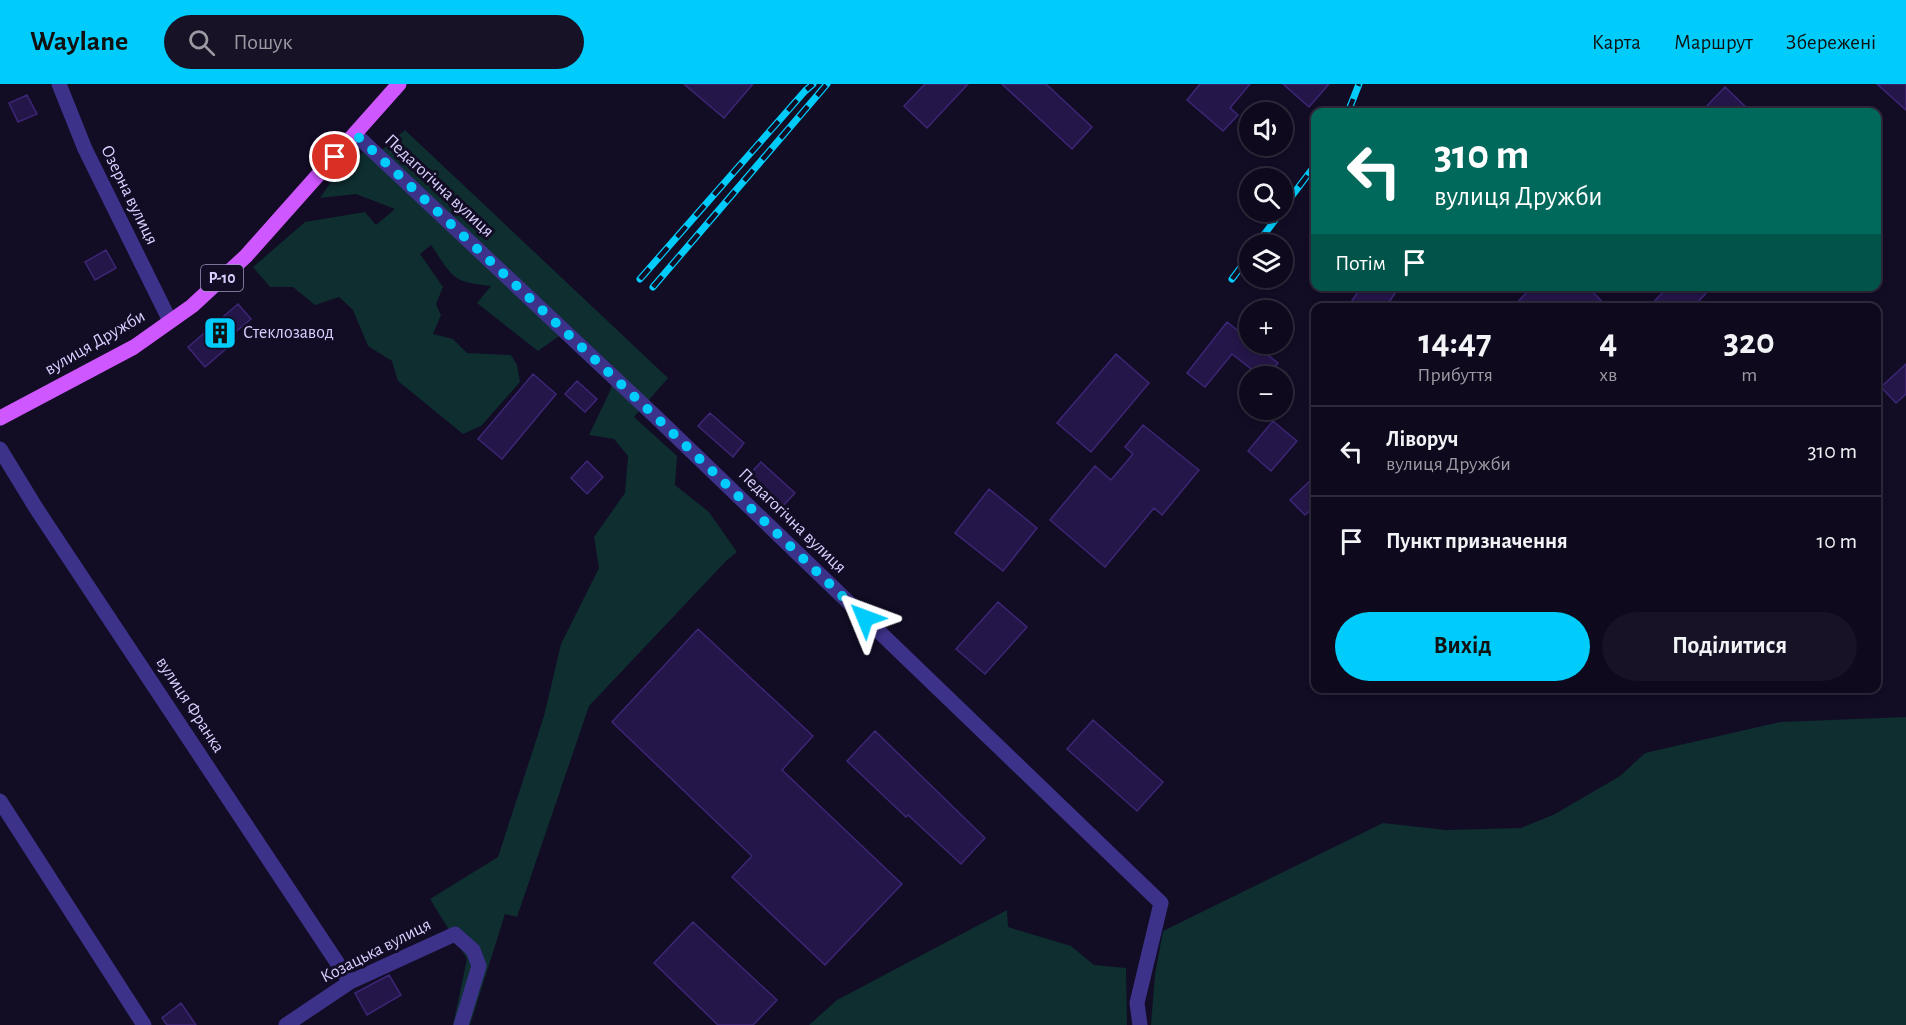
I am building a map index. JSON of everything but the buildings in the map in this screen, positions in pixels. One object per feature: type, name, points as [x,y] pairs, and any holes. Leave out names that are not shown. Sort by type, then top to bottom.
[{"type":"main road","name":"вулиця Дружби","points":[[0,418],[134,347],[192,306],[246,256],[399,84]]},
{"type":"street","name":"Озерна вулиця","points":[[59,84],[85,149],[170,321]]},
{"type":"street","name":"Педагогічна вулиця","points":[[355,134],[664,425],[1161,903],[1137,1004],[1140,1025]]},
{"type":"street","name":"вулиця Франка","points":[[0,449],[43,518],[350,982]]},
{"type":"street","points":[[0,801],[144,1025]]},
{"type":"street","name":"Козацька вулиця","points":[[285,1025],[350,982],[455,934],[473,950],[479,966],[461,1025]]},
{"type":"green space","points":[[405,130],[668,378],[634,417],[677,456],[675,485],[709,512],[737,552],[589,706],[517,917],[505,914],[470,1025],[453,1025],[467,959],[430,899],[498,857],[544,716],[561,644],[599,568],[594,537],[625,493],[628,456],[614,439],[589,435],[610,391],[616,369],[382,150]]},
{"type":"green space","points":[[362,152],[374,158],[562,334],[538,351],[477,303],[491,286],[460,280],[454,276],[431,245],[420,254],[443,287],[436,304],[441,315],[433,334],[453,339],[467,353],[511,355],[517,365],[520,382],[481,426],[463,434],[398,381],[392,361],[368,346],[353,310],[339,297],[315,305],[293,287],[270,287],[253,267],[305,222],[365,212],[376,225],[395,209],[356,194],[320,198],[333,179],[348,174]]},
{"type":"green space","points":[[1906,717],[1906,1025],[1151,1025],[1155,974],[1163,931],[1383,823],[1446,830],[1521,828],[1555,814],[1620,776],[1645,753],[1780,722]]},
{"type":"green space","points":[[1007,910],[1008,927],[1071,946],[1094,965],[1126,968],[1127,1025],[809,1025],[837,1000]]},
{"type":"railway","points":[[640,279],[813,84]]},
{"type":"railway","points":[[653,287],[827,84]]},
{"type":"railway","points":[[1350,108],[1359,84]]},
{"type":"railway","points":[[1293,194],[1311,171]]},
{"type":"railway","points":[[1264,234],[1274,222]]},
{"type":"railway","points":[[1232,279],[1239,270]]},
{"type":"place","name":"Стеклозавод","points":[[220,333]]},
{"type":"route","points":[[335,157],[355,134],[656,417],[865,618]]}]
